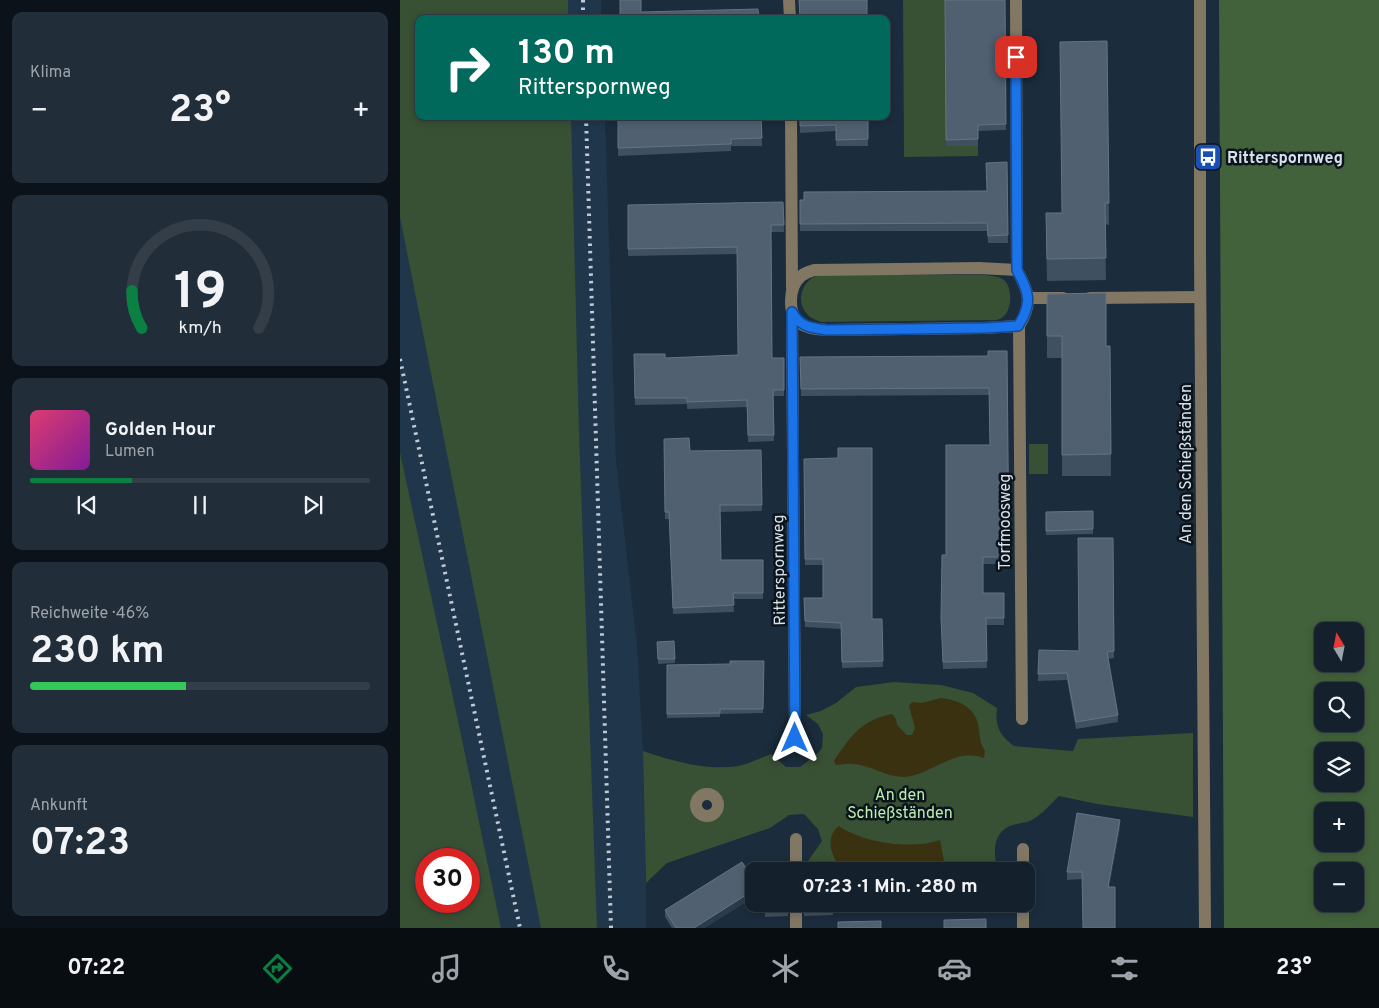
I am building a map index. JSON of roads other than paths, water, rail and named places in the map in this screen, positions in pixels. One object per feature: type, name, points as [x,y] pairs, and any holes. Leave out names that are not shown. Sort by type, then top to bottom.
[{"type":"street","points":[[790,0],[790,15]]},
{"type":"street","points":[[792,312],[801,325],[827,330],[1018,326],[1025,315],[1029,298],[1026,285],[1017,270],[1016,0]]},
{"type":"street","name":"An den Schießständen","points":[[1200,0],[1200,297],[1205,928]]},
{"type":"street","name":"Ritterspornweg","points":[[791,120],[795,738]]},
{"type":"street","points":[[792,288],[803,274],[820,270],[979,268],[1017,270]]},
{"type":"street","points":[[1029,298],[1200,297]]},
{"type":"street","name":"Torfmoosweg","points":[[1018,326],[1022,719]]},
{"type":"street","points":[[796,839],[796,862]]},
{"type":"street","points":[[1023,849],[1023,862]]},
{"type":"street","points":[[796,912],[796,928]]},
{"type":"street","points":[[1023,912],[1023,928]]},
{"type":"railway","points":[[583,0],[583,15]]},
{"type":"railway","points":[[586,120],[611,928]]},
{"type":"railway","points":[[400,359],[520,928]]},
{"type":"place","name":"Ritterspornweg","points":[[1208,157]]}]
